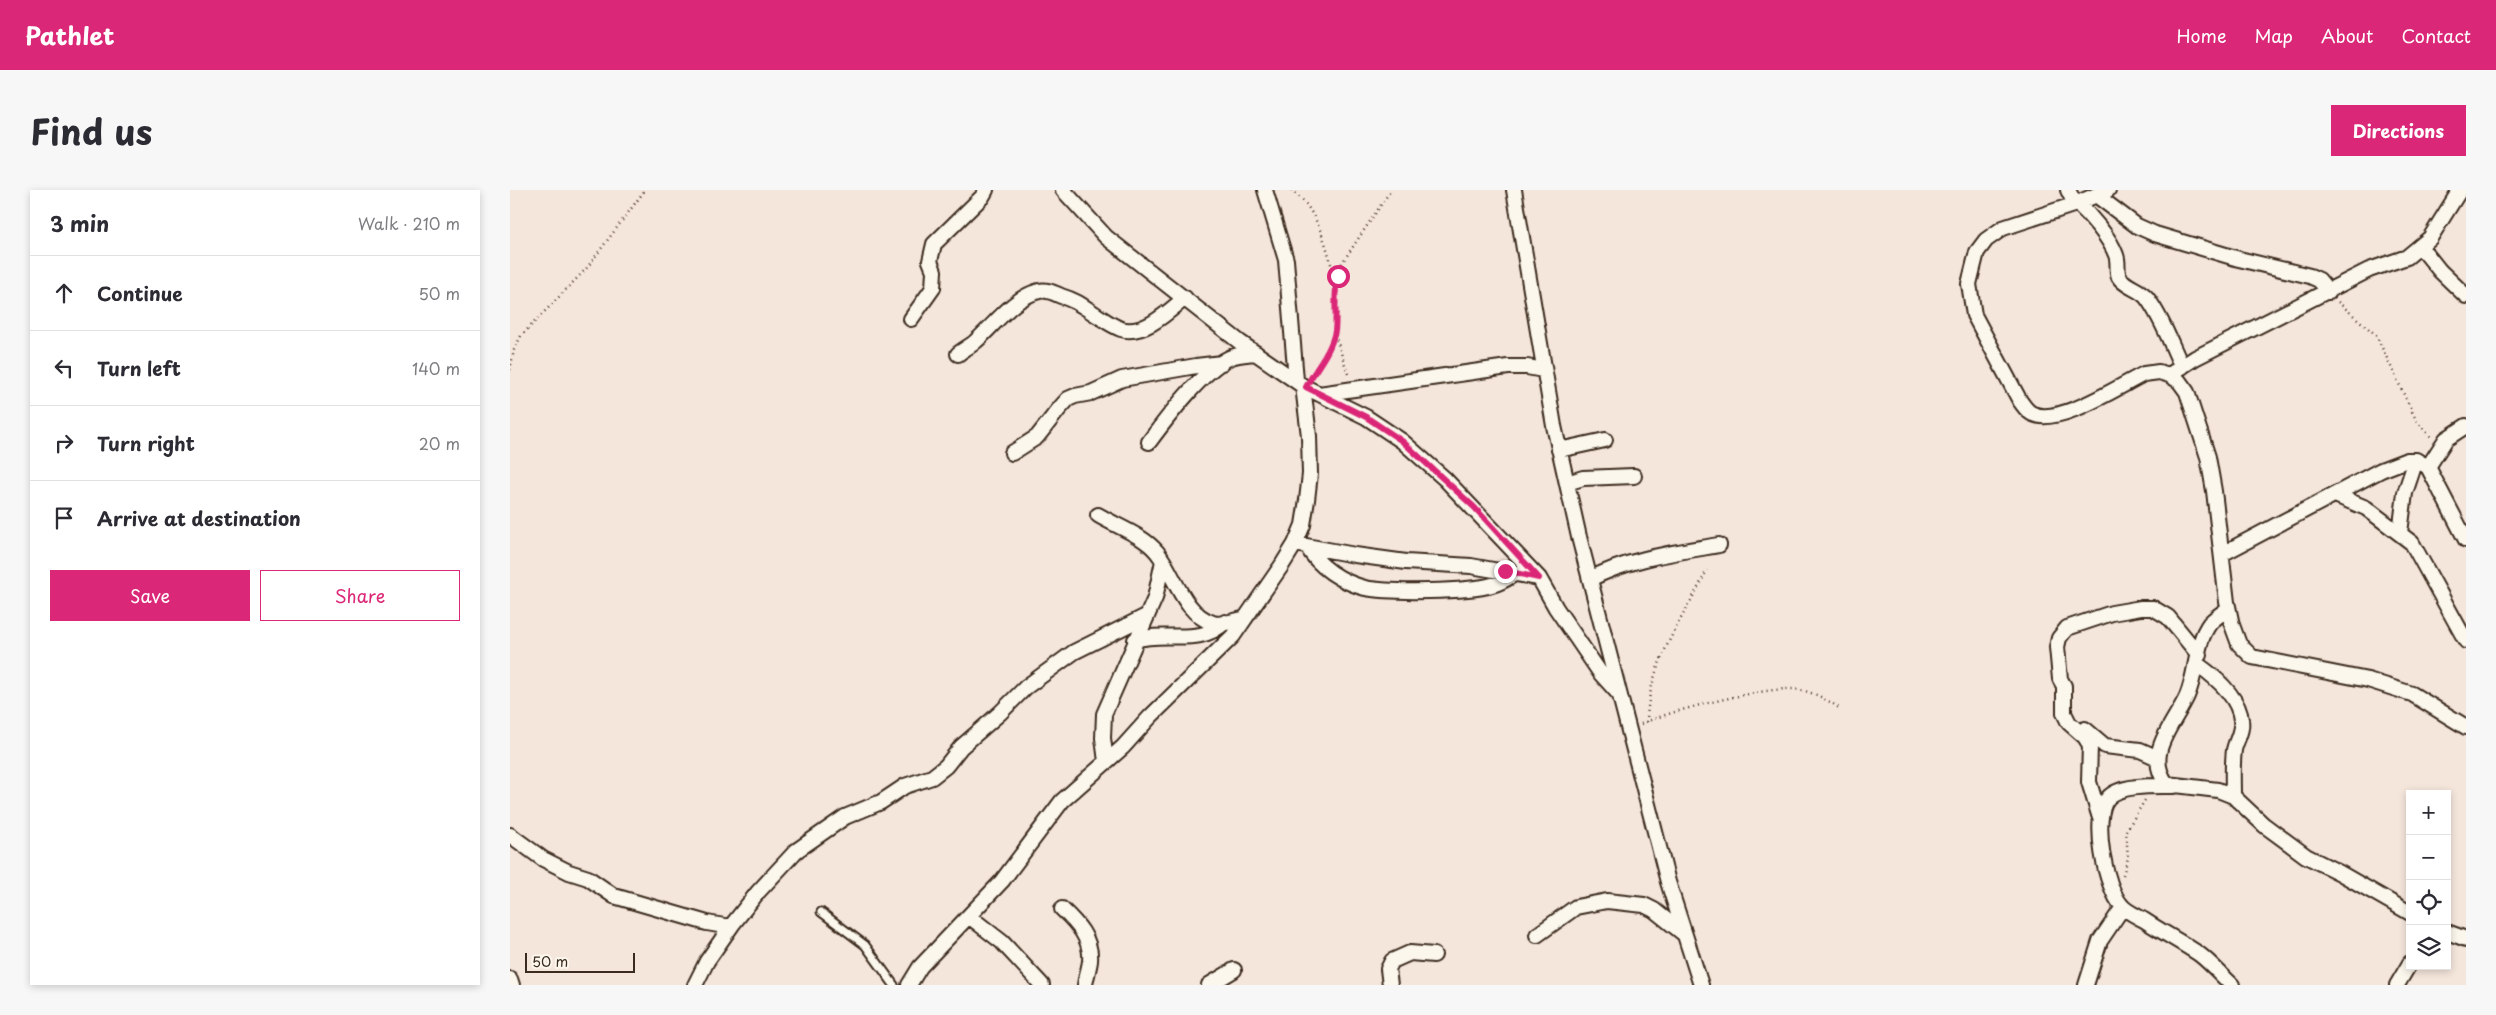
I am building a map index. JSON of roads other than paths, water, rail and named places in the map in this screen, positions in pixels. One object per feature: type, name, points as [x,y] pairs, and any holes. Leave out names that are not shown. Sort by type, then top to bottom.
[{"type":"street","points":[[911,319],[933,288],[934,271],[930,260],[934,244],[982,197],[986,190]]},
{"type":"street","points":[[1063,190],[1106,237],[1256,353],[1301,384],[1366,417],[1402,441],[1474,507],[1539,578],[1556,608],[1601,674],[1621,696]]},
{"type":"street","points":[[909,985],[920,966],[970,917],[1002,881],[1062,801],[1106,762],[1150,717],[1217,654],[1233,636],[1244,618],[1301,545],[1310,474],[1309,436],[1286,260],[1265,190]]},
{"type":"street","points":[[1514,190],[1543,370],[1559,450],[1665,873],[1701,985]]},
{"type":"street","points":[[2068,190],[2076,204],[2087,211],[2114,251],[2118,260],[2118,273],[2122,281],[2142,294],[2150,304],[2182,367]]},
{"type":"street","points":[[2169,375],[2369,270],[2406,257],[2430,238],[2460,190]]},
{"type":"street","points":[[2328,292],[2319,280],[2310,276],[2239,259],[2155,234],[2137,226],[2102,193],[2076,204],[2003,228],[1986,240],[1977,252],[1969,284],[1974,316],[2013,391],[2025,408],[2035,415],[2061,415],[2144,374],[2159,372],[2179,381],[2187,392],[2208,457],[2228,609],[2240,644],[2252,657],[2368,680],[2412,694],[2464,723]]},
{"type":"street","points":[[2420,246],[2440,271],[2466,296]]},
{"type":"street","points":[[958,354],[975,342],[1014,306],[1045,290],[1079,302],[1110,323],[1122,329],[1131,330],[1143,327],[1156,320],[1185,298]]},
{"type":"street","points":[[1149,442],[1190,392],[1222,363],[1236,356],[1256,353]]},
{"type":"street","points":[[1012,453],[1037,438],[1063,404],[1076,396],[1091,393],[1122,379],[1222,363]]},
{"type":"street","points":[[1319,394],[1508,366],[1527,366],[1543,370]]},
{"type":"street","points":[[2400,533],[2405,493],[2422,464],[2442,447],[2446,439],[2466,426]]},
{"type":"street","points":[[1559,450],[1605,440]]},
{"type":"street","points":[[2222,554],[2381,470],[2407,460],[2422,464],[2466,540]]},
{"type":"street","points":[[1567,483],[1583,478],[1634,476]]},
{"type":"street","points":[[2335,495],[2366,508],[2412,543],[2444,604],[2466,640]]},
{"type":"street","points":[[1098,515],[1150,544],[1163,561],[1179,591],[1201,616],[1214,624],[1244,618]]},
{"type":"street","points":[[1301,545],[1314,560],[1334,574],[1364,587],[1383,590],[1435,590],[1484,587],[1504,581],[1516,574]]},
{"type":"street","points":[[1301,545],[1406,562],[1471,566],[1539,578]]},
{"type":"street","points":[[1590,579],[1613,567],[1654,556],[1719,545]]},
{"type":"street","points":[[1106,762],[1103,738],[1104,714],[1154,598],[1163,561]]},
{"type":"street","points":[[2100,818],[2089,782],[2090,745],[2085,737],[2070,724],[2064,713],[2064,686],[2060,678],[2057,660],[2059,638],[2067,628],[2112,613],[2141,608],[2153,608],[2168,617],[2198,659],[2215,677],[2237,706],[2241,730],[2234,749],[2233,796]]},
{"type":"street","points":[[2174,786],[2167,784],[2160,774],[2158,758],[2170,723],[2186,697],[2198,659],[2202,635],[2212,622],[2228,609]]},
{"type":"street","points":[[696,985],[707,961],[730,927],[758,892],[796,851],[845,817],[881,802],[905,786],[932,776],[946,766],[961,747],[1026,687],[1074,652],[1146,616]]},
{"type":"street","points":[[1135,640],[1150,636],[1206,636],[1216,631],[1225,622]]},
{"type":"street","points":[[2070,724],[2084,728],[2105,746],[2140,750],[2158,758]]},
{"type":"street","points":[[2232,985],[2201,956],[2120,903],[2102,852],[2100,812],[2108,797],[2118,791],[2150,787],[2174,786],[2218,790],[2233,796],[2264,825],[2306,856],[2406,911]]},
{"type":"street","points":[[510,835],[543,859],[569,872],[588,878],[614,896],[707,923],[730,927]]},
{"type":"street","points":[[1537,935],[1576,907],[1607,901],[1644,905],[1654,910],[1685,935]]},
{"type":"street","points":[[2086,985],[2100,941],[2120,903]]},
{"type":"street","points":[[1062,909],[1074,920],[1086,937],[1090,960],[1085,985]]},
{"type":"street","points":[[970,917],[1002,942],[1042,985]]},
{"type":"street","points":[[2451,933],[2466,938]]},
{"type":"street","points":[[1390,985],[1388,970],[1392,961],[1410,953],[1434,955]]},
{"type":"street","points":[[2396,985],[2406,969]]},
{"type":"street","points":[[1209,985],[1234,970]]},
{"type":"street","points":[[510,979],[512,985]]},
{"type":"lane","points":[[821,912],[865,946],[894,985]]}]
